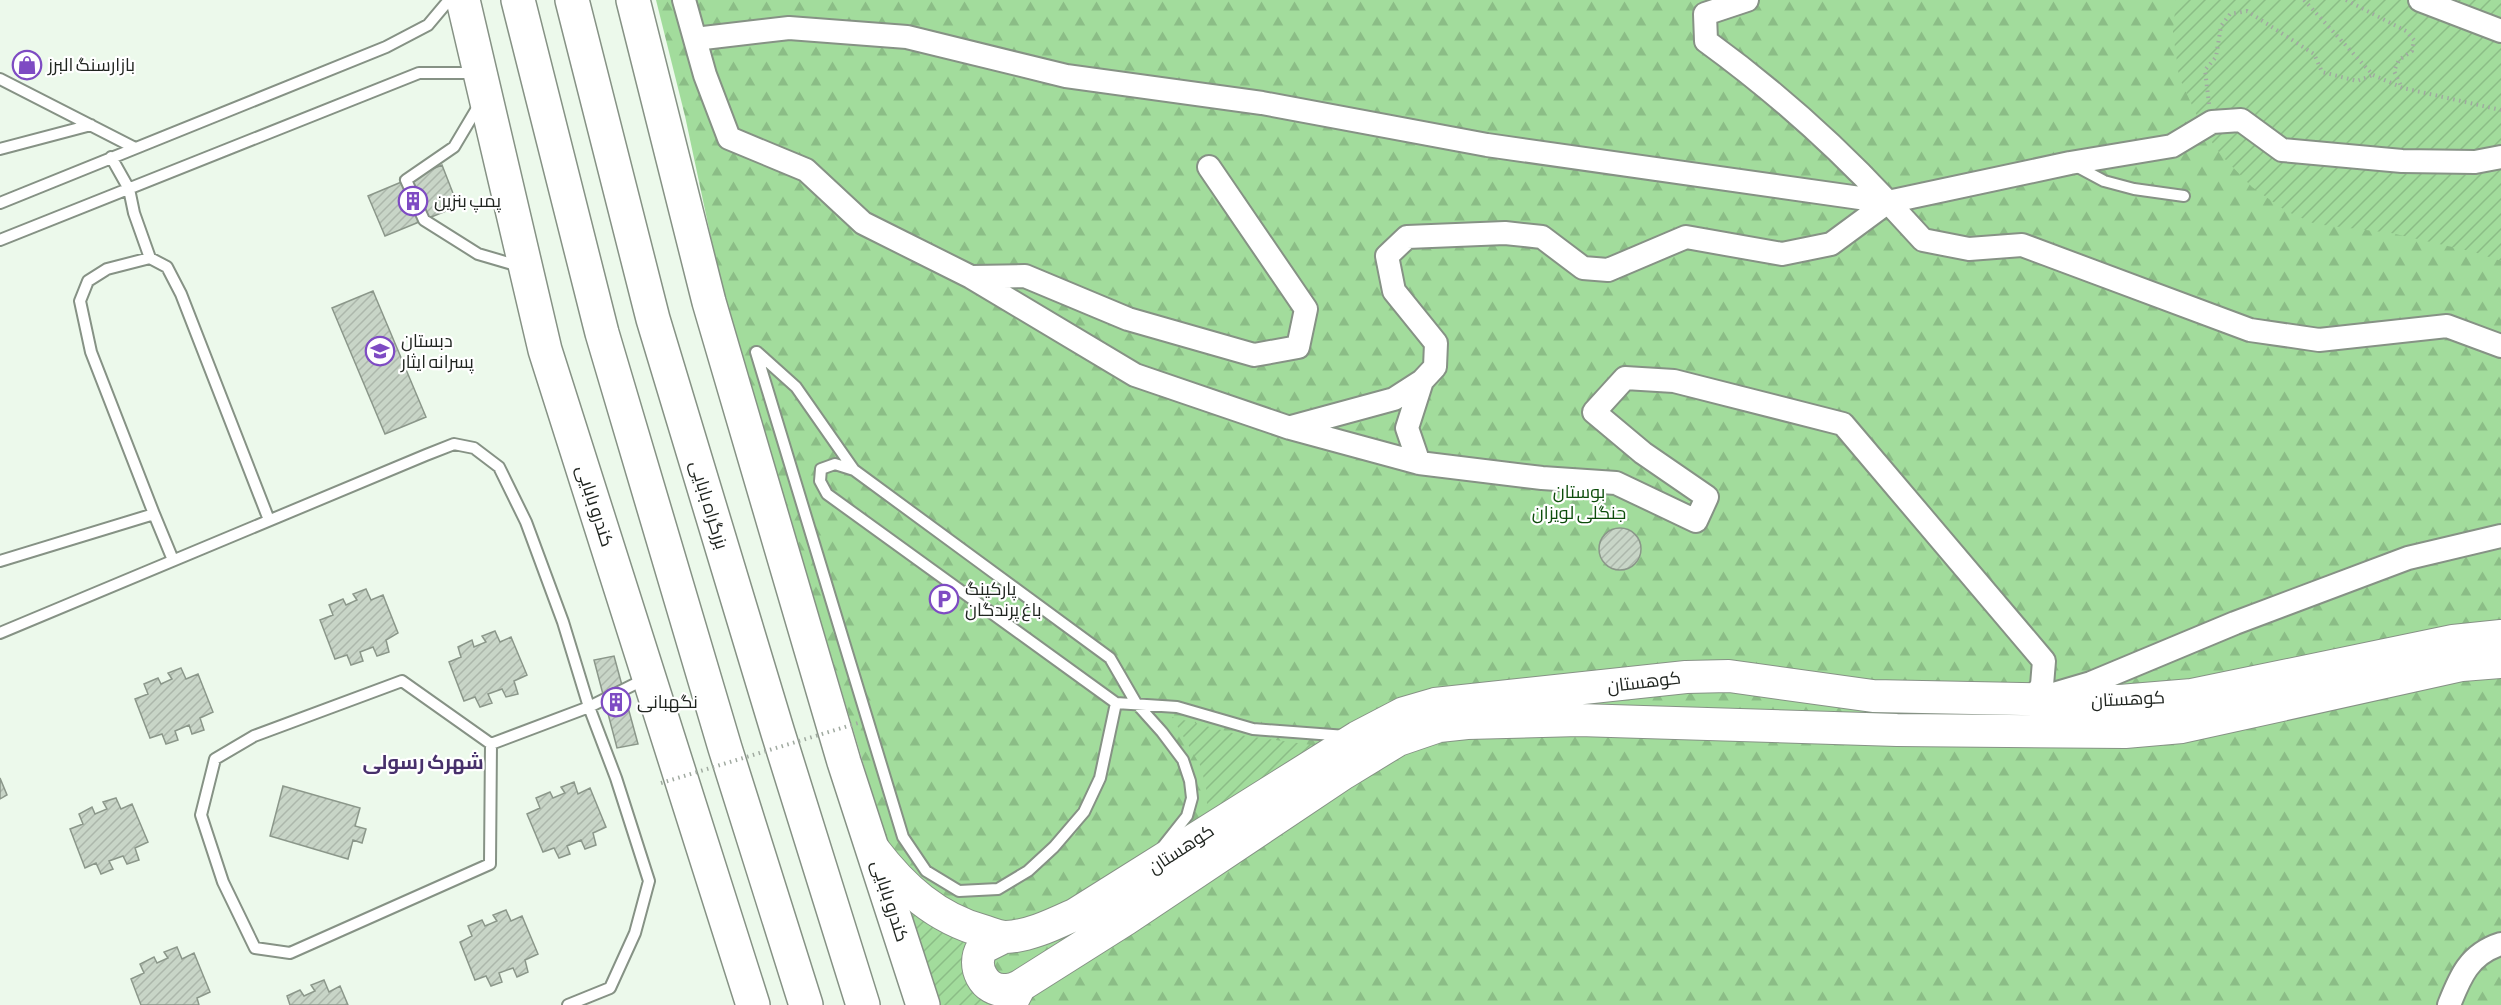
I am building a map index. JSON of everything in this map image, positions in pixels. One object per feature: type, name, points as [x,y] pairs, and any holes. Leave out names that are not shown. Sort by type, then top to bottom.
[{"type":"main road","name":"کندرو بابایی","points":[[464,0],[545,350],[753,1005]]},
{"type":"main road","points":[[518,0],[602,333],[725,748],[806,1005]]},
{"type":"main road","name":"بزرگراه بابایی","points":[[572,0],[653,320],[775,724],[862,999]]},
{"type":"main road","name":"کندرو بابایی","points":[[633,0],[709,302],[844,762],[923,1005]]},
{"type":"main road","name":"کوهستان","points":[[873,850],[905,886],[930,908],[966,927],[1004,937],[1038,930],[1076,914],[1358,737],[1404,713],[1435,704],[1686,677],[1729,676],[1873,696],[2120,701],[2192,694],[2453,641],[2501,636]]},
{"type":"main road","name":"کوهستان","points":[[1015,996],[1344,773],[1398,740],[1439,726],[1579,720],[1897,730],[2125,732],[2182,727],[2462,665],[2501,662]]},
{"type":"main road","points":[[1729,676],[1732,724]]},
{"type":"main road","points":[[1004,937],[982,948],[976,963],[986,981],[1015,996]]},
{"type":"street","points":[[684,0],[705,75],[729,138],[807,170],[863,223],[970,277],[1135,375],[1290,428],[1419,463],[1542,478],[1616,483],[1696,521],[1707,497],[1643,453],[1594,412],[1624,378],[1674,381],[1843,424],[2044,662],[2043,685],[2033,700]]},
{"type":"street","points":[[1747,0],[1705,14],[1706,41],[1805,119],[1854,165],[1923,240],[1968,249],[2022,245],[2250,330],[2319,340],[2447,326],[2501,346]]},
{"type":"street","points":[[2421,0],[2501,31]]},
{"type":"street","points":[[695,39],[789,28],[907,37],[1066,76],[1262,103],[1487,145],[1888,202],[2070,163],[2172,146],[2212,122],[2241,120],[2282,150],[2402,162],[2475,162],[2501,157]]},
{"type":"street","points":[[970,277],[1025,276],[1128,319],[1254,356],[1298,347],[1306,309],[1209,167]]},
{"type":"street","points":[[1290,428],[1394,399],[1422,381],[1435,367],[1436,343],[1394,291],[1387,256],[1407,237],[1505,234],[1542,237],[1583,268],[1608,270],[1686,237],[1782,254],[1831,244],[1888,202]]},
{"type":"street","points":[[1419,463],[1407,428],[1422,381]]},
{"type":"street","points":[[2033,700],[2091,683],[2235,623],[2408,558],[2501,536]]},
{"type":"street","points":[[2449,1005],[2462,972],[2476,957],[2501,944]]},
{"type":"lane","points":[[0,203],[386,47],[428,25],[449,0]]},
{"type":"lane","points":[[0,240],[419,73],[483,84],[454,147],[406,180],[424,220],[478,254],[526,268]]},
{"type":"lane","points":[[0,79],[135,148]]},
{"type":"lane","points":[[0,149],[91,125]]},
{"type":"lane","points":[[111,157],[129,189],[134,213],[150,258]]},
{"type":"lane","points":[[2070,163],[2104,181],[2134,189],[2184,196]]},
{"type":"lane","points":[[173,560],[91,352],[80,301],[88,281],[107,269],[150,258],[167,267],[181,294],[269,520]]},
{"type":"lane","points":[[1116,703],[1100,778],[1084,812],[1054,847],[1028,871],[998,889],[959,891],[926,871],[903,837],[756,352],[796,387],[854,470],[1110,658],[1137,703],[1183,760],[1190,781],[1191,798],[1187,816],[1168,841],[1126,884]]},
{"type":"lane","points":[[0,633],[454,444],[474,448],[499,467],[526,522],[563,622],[589,707],[616,777],[650,880],[635,933],[610,988],[568,1005]]},
{"type":"lane","points":[[854,470],[835,464],[821,469],[820,481],[827,494],[1116,703],[1177,707],[1253,729],[1358,737]]},
{"type":"lane","points":[[0,561],[154,514]]},
{"type":"lane","points":[[491,744],[589,707],[649,677]]},
{"type":"lane","points":[[402,681],[491,744],[490,864],[290,953],[255,948],[224,882],[201,815],[215,759],[254,736],[402,681]]},
{"type":"path","points":[[2304,0],[2373,75],[2403,88],[2501,110]]},
{"type":"path","points":[[2346,0],[2406,31],[2414,40],[2412,51],[2399,60],[2394,71],[2403,88]]},
{"type":"path","points":[[2212,122],[2205,70],[2216,57],[2221,26],[2230,14],[2247,11],[2314,54],[2322,72],[2356,81],[2373,75]]},
{"type":"path","points":[[661,783],[858,723]]},
{"type":"green space","name":"بوستان جنگلی لویزان","points":[[656,0],[2501,0],[2501,1005],[940,1005],[888,846],[724,299],[685,116]]},
{"type":"green space","points":[[2176,0],[2501,0],[2501,261],[2474,252],[2391,233],[2315,224],[2286,211],[2252,187],[2221,155],[2204,131],[2179,77],[2173,32]]},
{"type":"green space","points":[[1172,717],[1240,735],[1312,745],[1208,822],[1206,786],[1200,765]]},
{"type":"green space","points":[[895,885],[975,938],[1001,1005],[932,1005]]},
{"type":"building","name":"پمپ بنزین","points":[[442,165],[458,206],[385,236],[368,196]]},
{"type":"building","name":"دبستان پسرانه ایثار","points":[[373,291],[426,417],[385,434],[332,308]]},
{"type":"building","points":[[1620,528],[1628,529],[1635,534],[1640,541],[1640,557],[1635,564],[1628,569],[1620,570],[1612,569],[1605,564],[1600,557],[1599,549],[1600,541],[1605,534],[1612,529]]},
{"type":"building","points":[[366,589],[371,600],[383,595],[398,633],[386,640],[389,652],[377,656],[373,647],[360,652],[363,661],[351,665],[347,655],[335,659],[320,620],[333,615],[329,605],[343,599],[346,605],[357,600],[353,594]]},
{"type":"building","points":[[495,631],[500,642],[511,637],[527,675],[514,681],[518,694],[506,697],[502,689],[488,694],[492,703],[480,707],[475,697],[464,701],[449,662],[461,657],[458,647],[472,640],[474,647],[486,642],[482,636]]},
{"type":"building","name":"نگهبانی","points":[[614,656],[638,744],[617,748],[594,660]]},
{"type":"building","points":[[181,668],[186,679],[198,674],[213,712],[200,718],[204,730],[192,734],[189,725],[175,731],[178,740],[166,744],[162,734],[150,738],[135,699],[148,694],[144,684],[158,678],[161,684],[172,679],[168,673]]},
{"type":"building","points":[[0,778],[7,795],[0,799]]},
{"type":"building","points":[[574,782],[578,794],[590,788],[606,827],[593,833],[596,845],[585,849],[581,840],[567,846],[570,854],[559,858],[554,848],[543,852],[527,814],[540,808],[536,798],[550,792],[553,798],[565,793],[561,787]]},
{"type":"building","points":[[283,786],[360,808],[355,826],[366,829],[362,843],[353,840],[348,859],[270,836]]},
{"type":"building","points":[[116,798],[121,809],[132,804],[148,842],[135,848],[139,860],[127,864],[123,856],[109,861],[113,869],[101,874],[96,863],[85,868],[70,829],[83,824],[79,814],[92,807],[95,814],[107,809],[103,802]]},
{"type":"building","points":[[506,910],[511,921],[522,916],[538,954],[525,960],[528,972],[517,977],[513,968],[499,973],[502,982],[491,986],[486,976],[475,980],[460,942],[472,936],[468,926],[482,920],[485,926],[497,921],[493,915]]},
{"type":"building","points":[[177,947],[182,959],[194,953],[210,992],[197,998],[199,1005],[141,1005],[131,979],[144,973],[140,964],[154,957],[157,963],[168,958],[164,952]]},
{"type":"building","points":[[324,980],[329,992],[340,986],[348,1005],[290,1005],[287,996],[300,990],[304,996],[315,991],[311,985]]},
{"type":"place","name":"بازارسنگ البرز","points":[[27,65]]},
{"type":"place","name":"پمپ بنزین","points":[[413,201]]},
{"type":"place","name":"دبستان پسرانه ایثار","points":[[380,351]]},
{"type":"place","name":"پارکینگ باغ پرندگان","points":[[944,599]]},
{"type":"place","name":"نگهبانی","points":[[616,702]]},
{"type":"district","name":"شهرک رسولی","points":[[423,762]]}]
